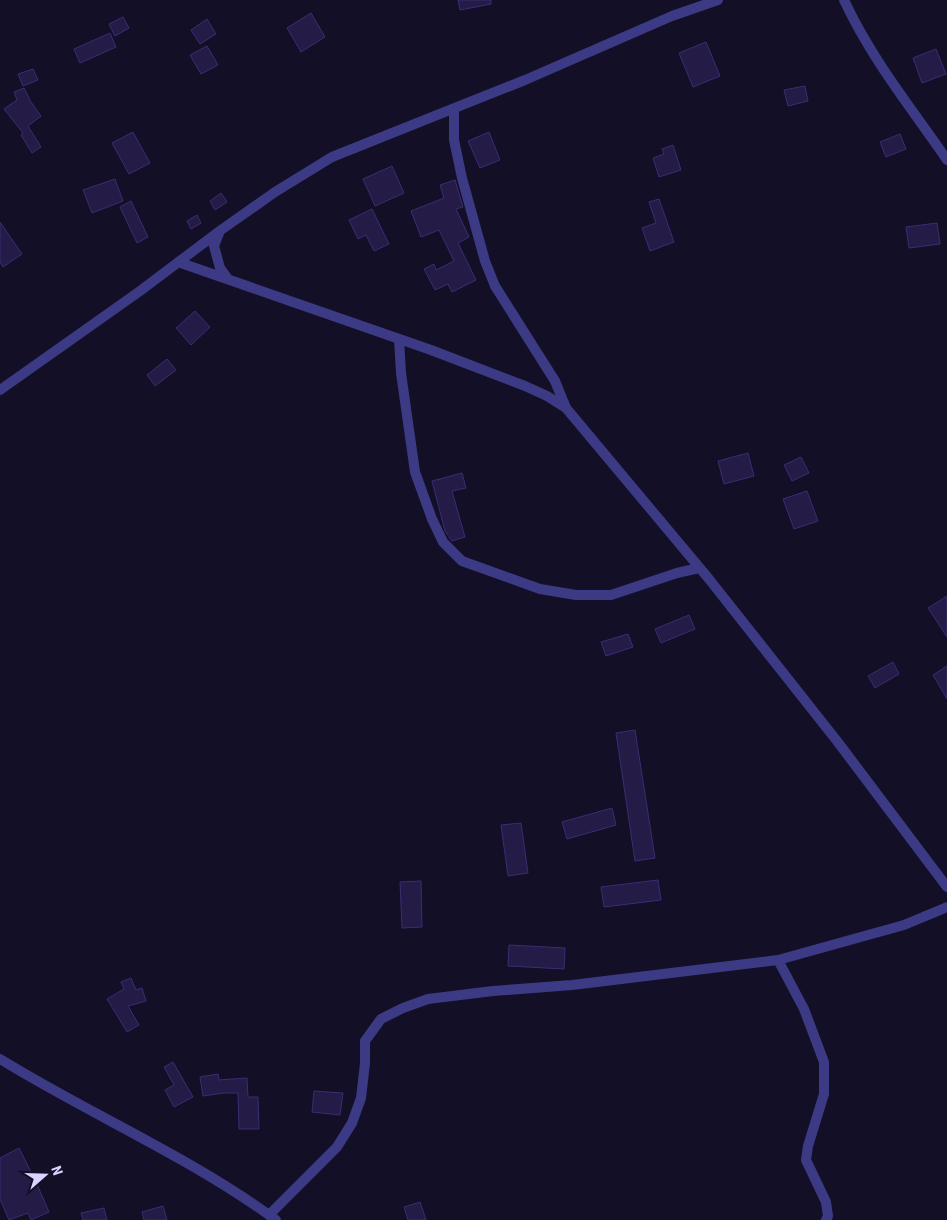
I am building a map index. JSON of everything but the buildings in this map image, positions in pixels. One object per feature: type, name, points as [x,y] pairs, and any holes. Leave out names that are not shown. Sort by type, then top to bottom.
[{"type":"street","points":[[0,390],[275,192],[332,157],[525,80],[672,16],[718,0]]},
{"type":"street","points":[[844,0],[855,24],[883,70],[947,160]]},
{"type":"street","points":[[454,109],[454,140],[462,178],[485,261],[495,286],[554,381],[566,408],[699,568],[837,741],[943,877],[947,887]]},
{"type":"street","points":[[221,230],[214,246],[220,268],[228,279]]},
{"type":"street","points":[[178,262],[399,339],[525,386],[547,396],[566,408]]},
{"type":"street","points":[[399,339],[401,373],[415,472],[432,519],[443,542],[462,560],[540,589],[576,595],[611,595],[677,573],[699,568]]},
{"type":"street","points":[[0,1059],[173,1155],[252,1202],[273,1217],[337,1147],[352,1123],[361,1098],[365,1063],[365,1041],[381,1019],[403,1008],[428,998],[572,985],[778,960],[904,925],[947,907]]},
{"type":"street","points":[[778,960],[804,1009],[824,1062],[824,1094],[808,1146],[806,1160],[826,1202],[828,1216],[826,1220]]}]
